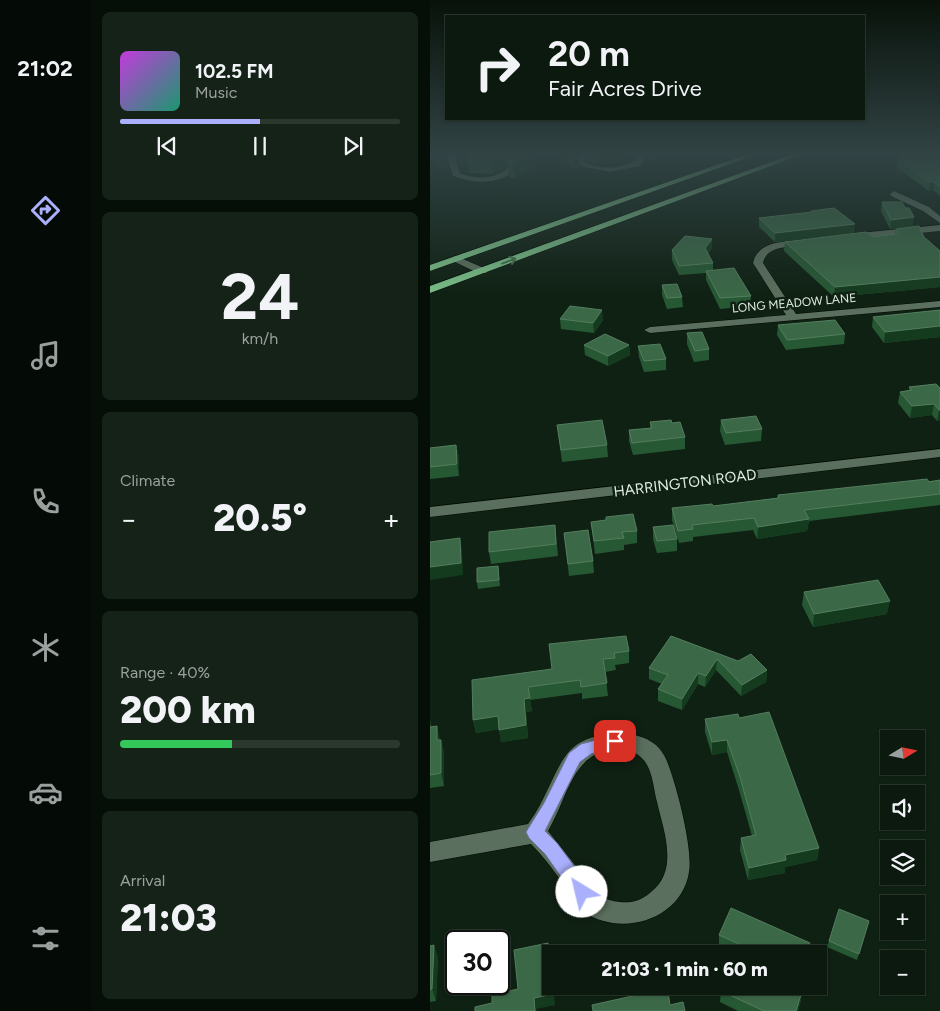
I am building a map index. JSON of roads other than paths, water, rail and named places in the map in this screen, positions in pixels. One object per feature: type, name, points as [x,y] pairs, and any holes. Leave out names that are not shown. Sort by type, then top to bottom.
[{"type":"highway","points":[[430,268],[620,201]]},
{"type":"highway","points":[[430,290],[671,201]]},
{"type":"street","points":[[909,201],[926,209],[940,220]]},
{"type":"street","points":[[842,238],[940,228]]},
{"type":"street","points":[[793,317],[758,263],[758,256],[770,248],[815,242]]},
{"type":"street","points":[[456,259],[482,271]]},
{"type":"street","name":"LONG MEADOW LANE","points":[[650,330],[940,304]]},
{"type":"street","name":"HARRINGTON ROAD","points":[[430,512],[940,453]]},
{"type":"street","points":[[430,852],[535,832],[550,808],[575,758],[586,749],[600,743],[628,742],[642,746],[651,753],[658,764],[680,859],[677,879],[669,892],[655,905],[638,912],[618,913],[603,909],[590,903],[551,848],[535,832]]}]
